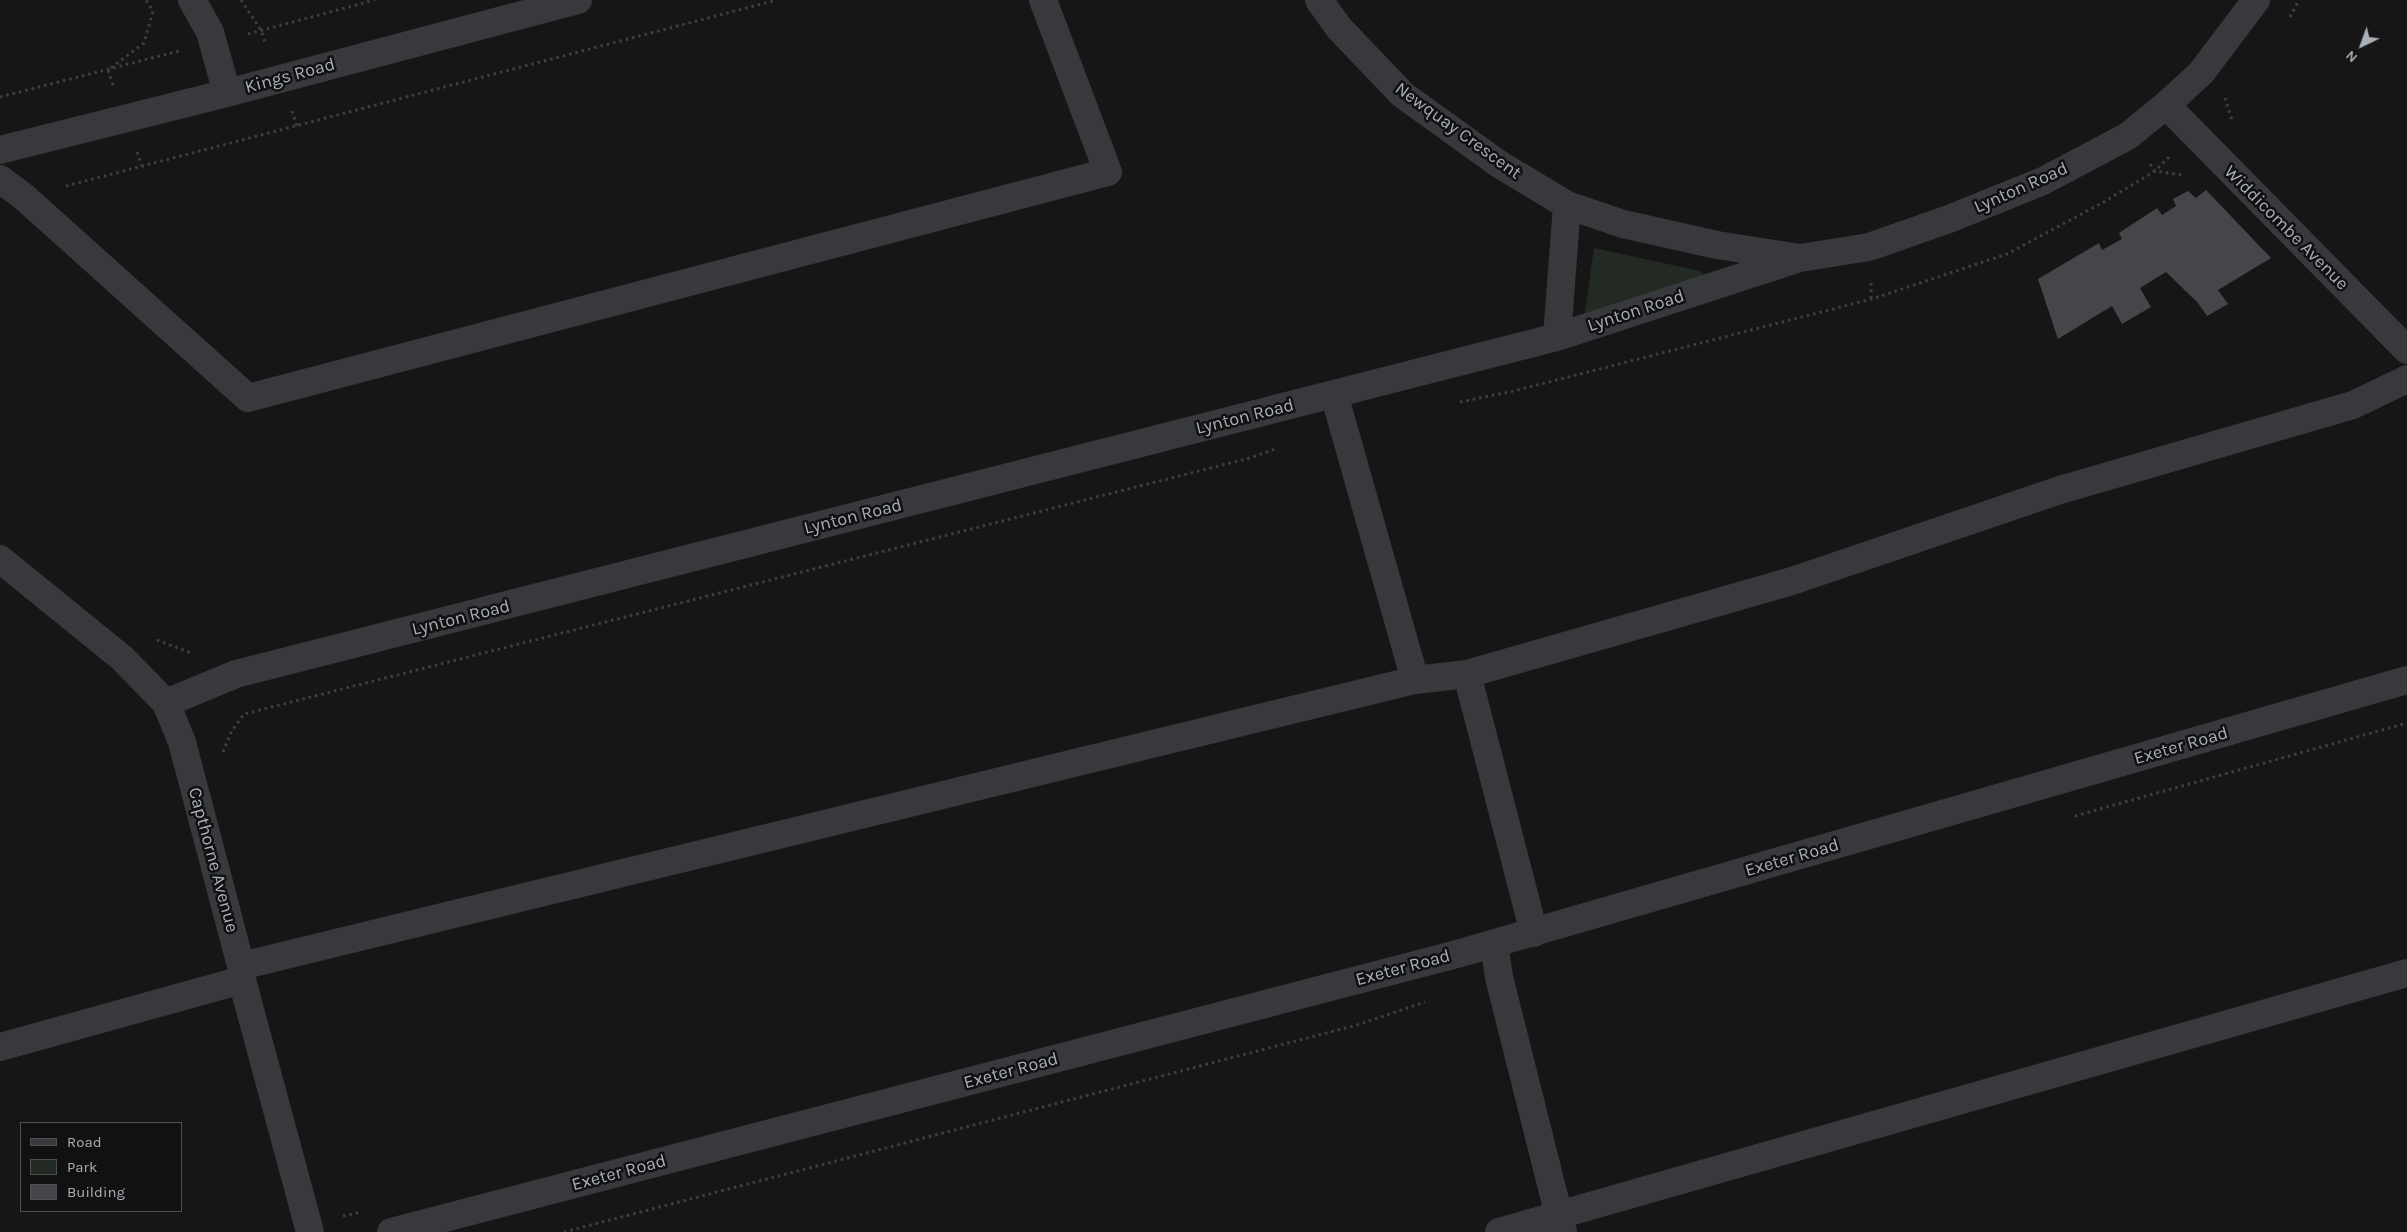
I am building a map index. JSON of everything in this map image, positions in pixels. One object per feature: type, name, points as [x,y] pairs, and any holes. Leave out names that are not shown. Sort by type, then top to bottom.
[{"type":"street","points":[[192,0],[210,32],[228,93]]},
{"type":"street","name":"Kings Road","points":[[0,150],[228,93],[578,0]]},
{"type":"street","points":[[0,180],[24,197],[248,398],[1108,172],[1043,0]]},
{"type":"street","name":"Newquay Crescent","points":[[1319,0],[1339,28],[1403,95],[1500,164],[1567,205],[1624,224],[1717,245],[1800,258]]},
{"type":"street","name":"Lynton Road","points":[[166,702],[236,674],[1557,337],[1800,258],[1869,247],[1949,219],[2043,181],[2128,136],[2201,73],[2256,0]]},
{"type":"street","name":"Widdicombe Avenue","points":[[2166,105],[2407,350]]},
{"type":"street","points":[[1557,337],[1567,205]]},
{"type":"street","points":[[0,1047],[241,973],[1415,680],[1466,674],[1792,581],[2060,490],[2353,405],[2407,379]]},
{"type":"street","points":[[1334,394],[1415,680]]},
{"type":"street","name":"Capthorne Avenue","points":[[0,558],[122,658],[166,702],[182,742],[189,767],[241,973],[310,1232]]},
{"type":"street","points":[[1466,674],[1534,932]]},
{"type":"street","name":"Exeter Road","points":[[392,1232],[1494,944],[2407,680]]},
{"type":"street","points":[[1494,944],[1499,976],[1561,1224]]},
{"type":"street","points":[[1499,1232],[1561,1224],[2407,973]]},
{"type":"path","points":[[24,197],[777,0]]},
{"type":"path","points":[[2285,23],[2299,0]]},
{"type":"path","points":[[1457,402],[1514,391],[1872,299],[2007,254],[2154,171],[2228,101]]},
{"type":"path","points":[[1869,247],[1872,299]]},
{"type":"path","points":[[1503,350],[1514,391]]},
{"type":"path","points":[[189,767],[219,761],[230,732],[244,714],[1240,460],[1278,448]]},
{"type":"path","points":[[156,640],[193,654]]},
{"type":"green space","points":[[1594,248],[1700,271],[1714,282],[1584,318]]},
{"type":"building","points":[[2206,190],[2271,258],[2218,290],[2228,304],[2207,316],[2198,303],[2166,272],[2140,288],[2151,307],[2122,324],[2112,306],[2058,339],[2038,279],[2099,243],[2102,250],[2122,239],[2119,233],[2157,208],[2162,215],[2176,206],[2173,199],[2188,191],[2196,198]]}]
